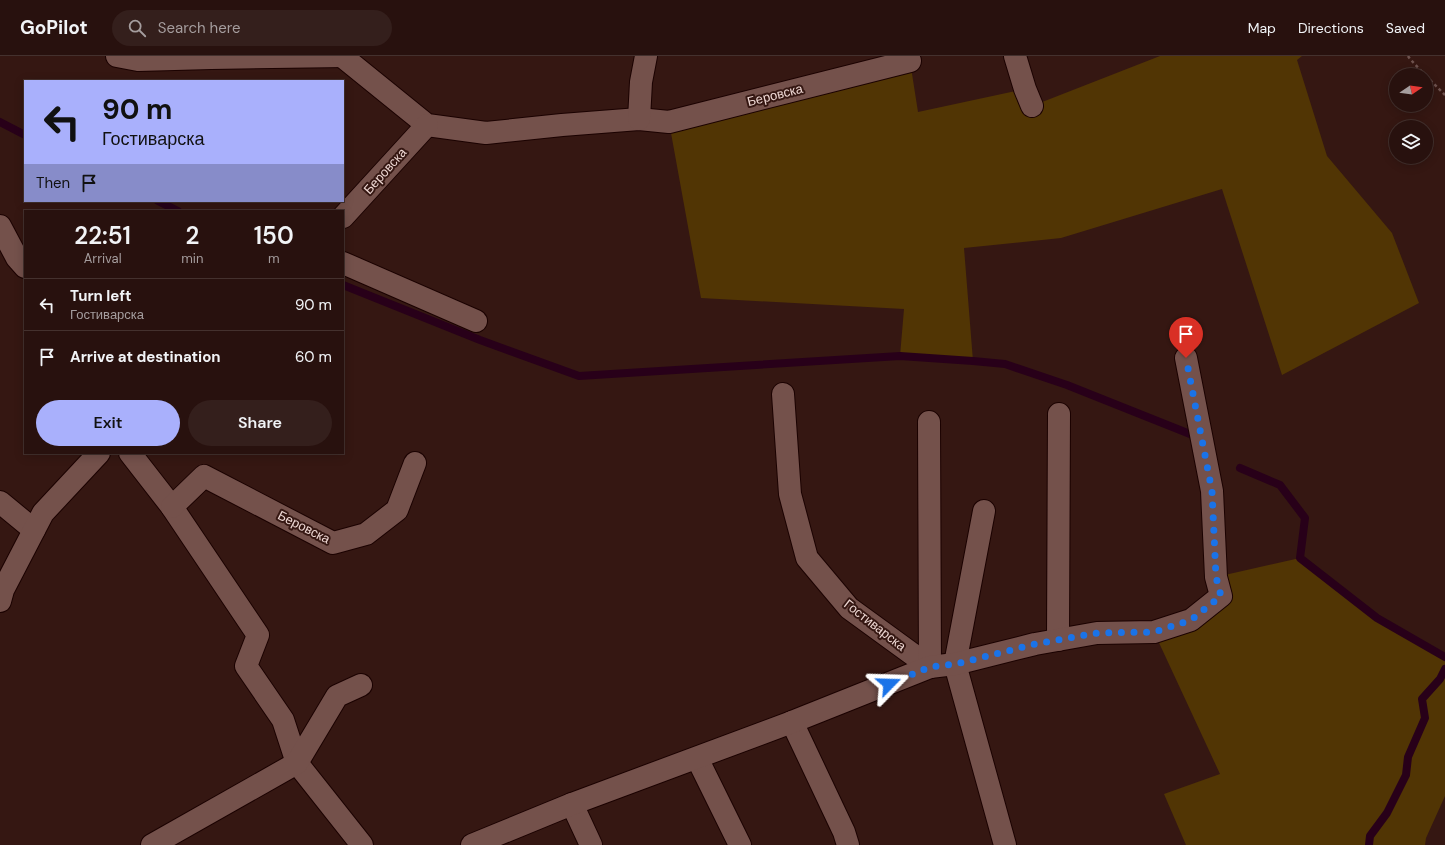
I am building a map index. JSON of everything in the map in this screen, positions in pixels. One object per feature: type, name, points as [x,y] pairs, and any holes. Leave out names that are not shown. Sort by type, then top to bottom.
[{"type":"street","points":[[117,56],[138,60],[344,56],[427,125]]},
{"type":"street","points":[[639,119],[641,82],[646,56]]},
{"type":"street","points":[[1016,56],[1025,89],[1032,106]]},
{"type":"street","name":"Беровска","points":[[344,217],[427,125],[486,133],[639,119],[669,122],[910,61]]},
{"type":"street","points":[[0,226],[17,258],[24,266]]},
{"type":"street","points":[[344,263],[476,321]]},
{"type":"street","points":[[472,845],[572,804],[698,758],[930,667],[956,664],[1035,644],[1097,633],[1154,632],[1191,620],[1221,596],[1216,577],[1212,491],[1186,358]]},
{"type":"street","name":"Гостиварска","points":[[783,394],[790,494],[807,558],[849,608],[930,667]]},
{"type":"street","points":[[1058,640],[1060,414]]},
{"type":"street","points":[[929,422],[930,667]]},
{"type":"street","points":[[1,593],[43,514],[98,454]]},
{"type":"street","points":[[131,454],[172,507],[258,635],[246,666],[283,720],[297,763],[362,845]]},
{"type":"street","name":"Беровска","points":[[172,507],[204,476],[333,543],[366,534],[396,510],[416,463]]},
{"type":"street","points":[[0,502],[34,530]]},
{"type":"street","points":[[984,511],[956,664],[1006,845]]},
{"type":"street","points":[[152,845],[297,763],[337,696],[361,685]]},
{"type":"street","points":[[792,722],[844,832],[848,845]]},
{"type":"street","points":[[698,758],[740,845]]},
{"type":"street","points":[[572,804],[591,845]]},
{"type":"path","points":[[1408,56],[1419,68]]},
{"type":"path","points":[[1433,82],[1445,95]]},
{"type":"shaded area","points":[[1160,56],[1302,56],[1297,60],[1327,156],[1392,233],[1419,303],[1282,375],[1222,189],[1061,238],[964,248],[973,361],[900,356],[904,309],[701,298],[669,122],[910,61],[918,112],[1025,89],[1032,106]]},
{"type":"shaded area","points":[[1300,558],[1377,618],[1445,657],[1445,796],[1426,838],[1425,845],[1186,845],[1164,794],[1220,774],[1154,632],[1221,596],[1216,577]]},
{"type":"waterway","points":[[0,122],[24,134]]},
{"type":"waterway","points":[[160,202],[176,210]]},
{"type":"waterway","points":[[344,285],[480,340],[579,376],[900,356],[1005,364],[1067,385],[1195,436]]},
{"type":"waterway","points":[[1240,468],[1280,485],[1305,518],[1300,558],[1377,618],[1445,657]]},
{"type":"waterway","points":[[1369,845],[1370,836],[1387,813],[1406,775],[1408,757],[1425,718],[1422,699],[1440,679],[1445,669]]},
{"type":"route","points":[[889,684],[930,667],[956,664],[1035,644],[1097,633],[1154,632],[1191,620],[1221,596],[1216,577],[1212,491],[1186,358]]}]
